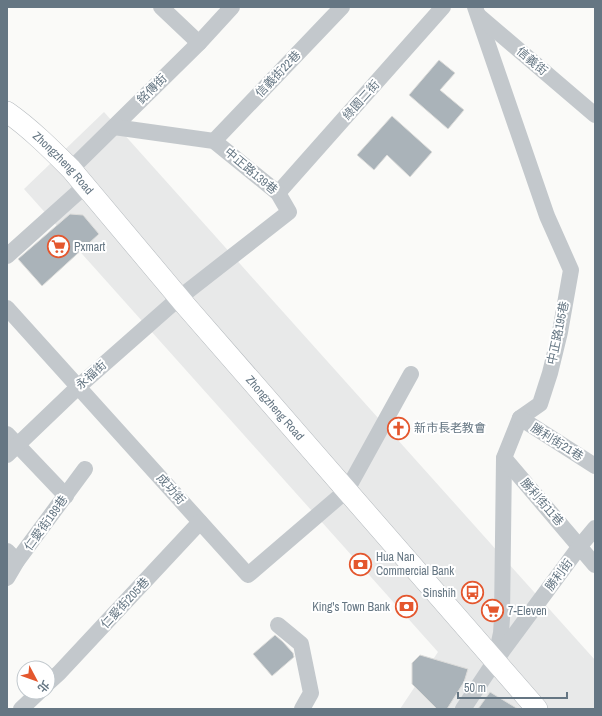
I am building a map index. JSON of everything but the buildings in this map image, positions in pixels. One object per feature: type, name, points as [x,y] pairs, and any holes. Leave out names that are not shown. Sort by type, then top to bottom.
[{"type":"main road","name":"Zhongzheng Road","points":[[7,112],[15,117],[53,150],[70,169],[179,298],[537,709]]},
{"type":"street","points":[[161,7],[199,43]]},
{"type":"street","name":"銘傳街","points":[[70,169],[199,43],[232,7]]},
{"type":"street","name":"信義街22巷","points":[[214,141],[342,7]]},
{"type":"street","name":"綠園二街","points":[[278,193],[443,7]]},
{"type":"street","name":"信義街","points":[[474,10],[595,115]]},
{"type":"street","name":"中正路195巷","points":[[474,10],[547,216],[571,270],[560,332],[550,373],[540,404],[520,418]]},
{"type":"street","name":"中正路139巷","points":[[114,127],[214,141],[278,193],[289,212],[179,298]]},
{"type":"street","points":[[7,256],[85,186]]},
{"type":"street","name":"永福街","points":[[11,445],[179,298]]},
{"type":"street","name":"成功街","points":[[7,308],[248,575],[347,490]]},
{"type":"street","points":[[347,490],[411,374]]},
{"type":"street","points":[[495,661],[501,634],[502,618],[504,458],[520,418]]},
{"type":"street","name":"勝利街21巷","points":[[520,418],[595,466]]},
{"type":"street","points":[[11,445],[66,496]]},
{"type":"street","name":"勝利街11巷","points":[[504,458],[595,565]]},
{"type":"street","name":"仁愛街189巷","points":[[7,578],[12,556],[66,496],[85,469]]},
{"type":"street","name":"仁愛街205巷","points":[[56,676],[200,522]]},
{"type":"street","name":"勝利街","points":[[463,709],[495,661],[595,528]]},
{"type":"street","points":[[278,625],[301,644],[311,693],[302,709]]},
{"type":"street","points":[[21,709],[31,700]]},
{"type":"shaded area","points":[[104,112],[595,660],[595,709],[400,709],[438,652],[24,189]]},
{"type":"place","name":"Pxmart","points":[[59,247]]},
{"type":"place","name":"新市長老教會","points":[[399,428]]},
{"type":"place","name":"Hua Nan Commercial Bank","points":[[361,564]]},
{"type":"place","name":"Sinshih","points":[[472,593]]},
{"type":"place","name":"King's Town Bank","points":[[406,607]]},
{"type":"place","name":"7-Eleven","points":[[493,611]]}]
